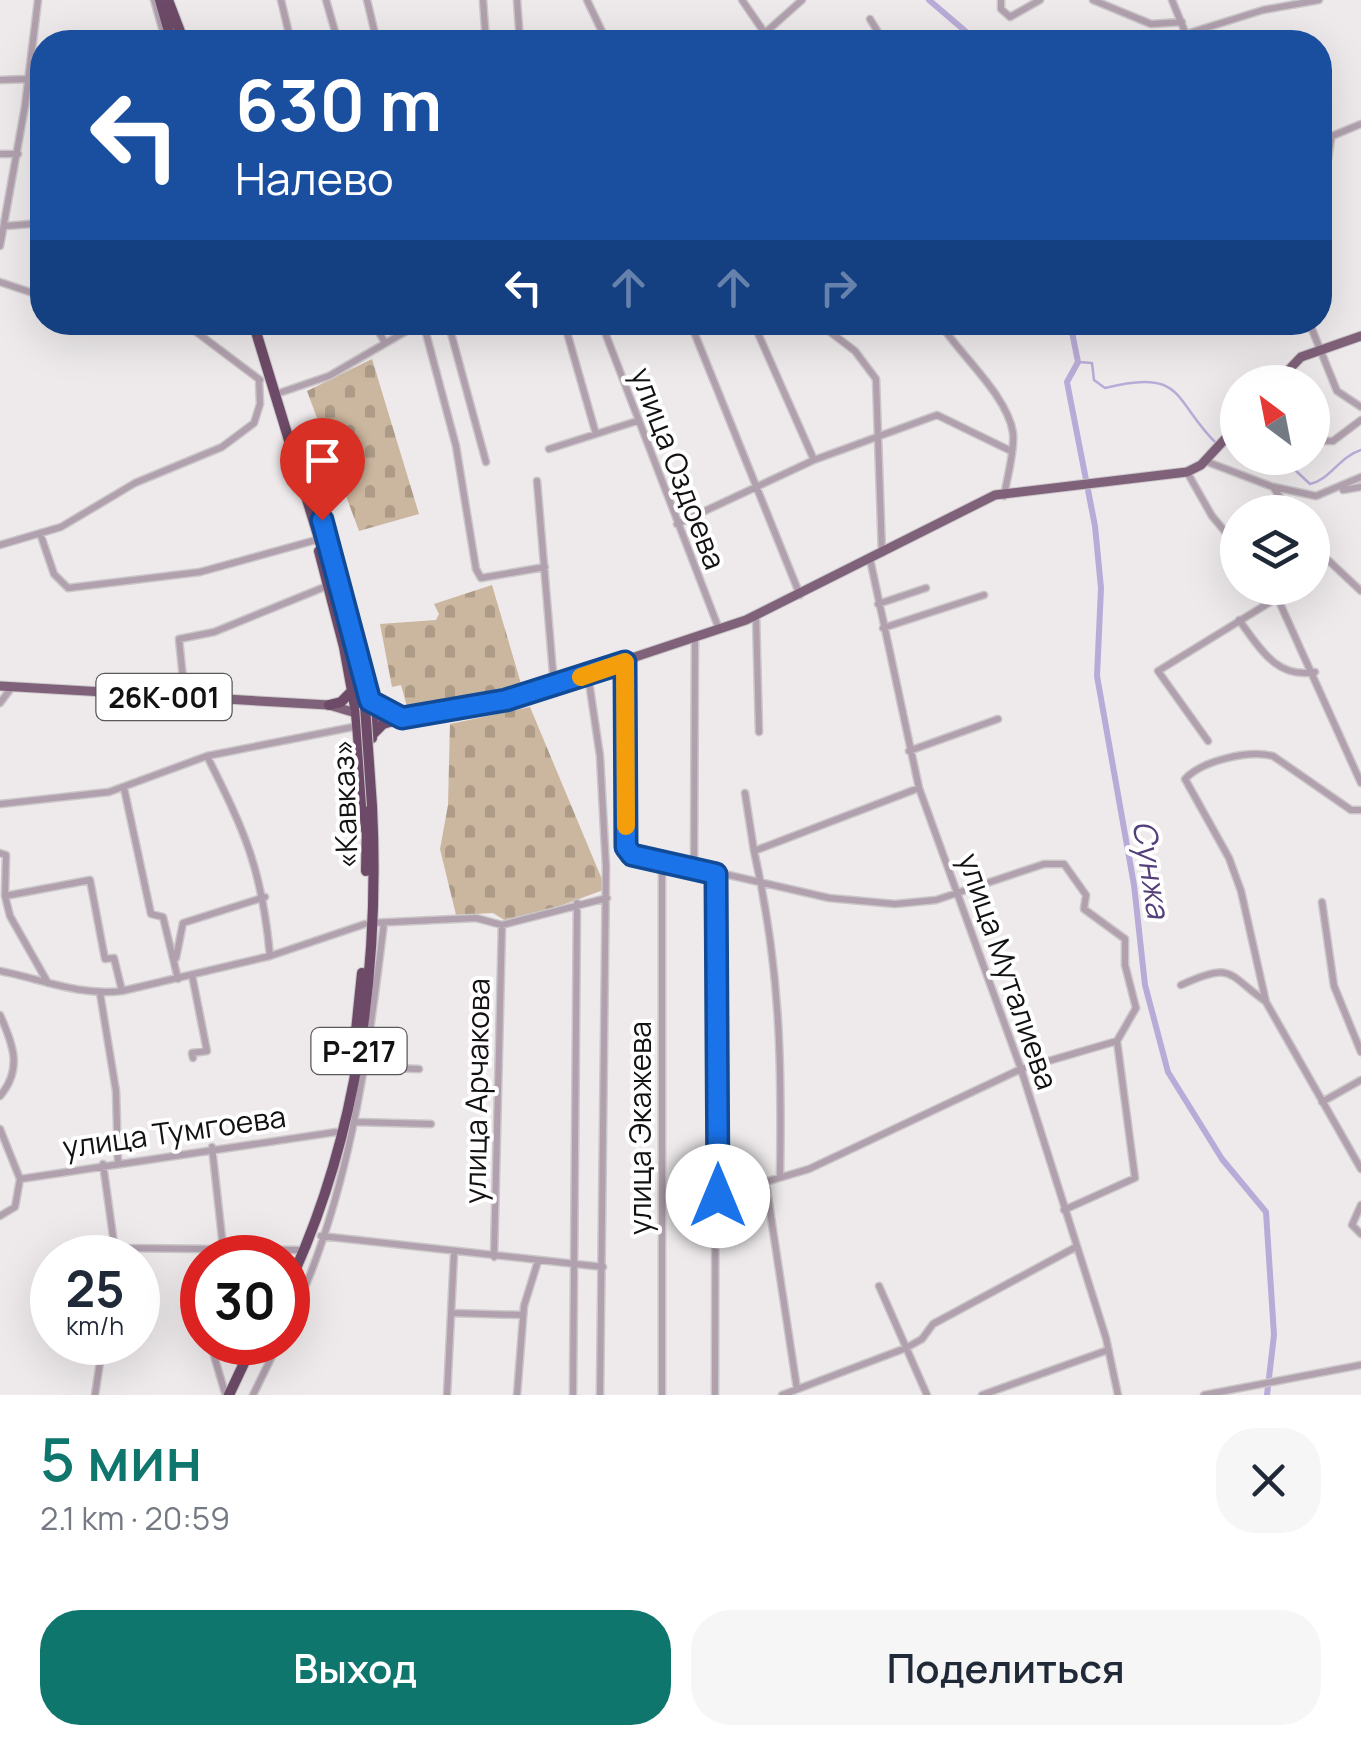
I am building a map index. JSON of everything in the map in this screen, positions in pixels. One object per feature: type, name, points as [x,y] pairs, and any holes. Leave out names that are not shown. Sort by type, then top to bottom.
[{"type":"highway","points":[[157,0],[166,30]]},
{"type":"highway","points":[[168,0],[179,30]]},
{"type":"highway","name":"«Кавказ»","points":[[259,335],[265,381],[310,494]]},
{"type":"highway","name":"«Кавказ»","points":[[262,335],[282,392],[326,554],[360,708],[370,806],[368,1001],[350,1098],[309,1235]]},
{"type":"highway","points":[[310,494],[337,564],[361,709],[372,736],[370,837]]},
{"type":"highway","name":"Р-217","points":[[310,494],[316,540],[361,709]]},
{"type":"highway","points":[[328,705],[342,702],[361,709]]},
{"type":"highway","name":"«Кавказ»","points":[[361,709],[370,837]]},
{"type":"highway","points":[[372,736],[383,724],[402,718]]},
{"type":"highway","name":"«Кавказ»","points":[[303,1235],[336,1132],[352,1057],[368,923]]},
{"type":"highway","points":[[228,1393],[244,1365]]},
{"type":"main road","points":[[1293,365],[1301,357],[1361,336]]},
{"type":"main road","points":[[328,705],[402,718],[554,686],[756,615],[995,495],[1187,472],[1205,461],[1220,443]]},
{"type":"main road","name":"26К-001","points":[[0,686],[328,705]]},
{"type":"main road","points":[[361,709],[402,718]]},
{"type":"street","points":[[34,30],[38,0]]},
{"type":"street","points":[[281,0],[287,30]]},
{"type":"street","points":[[326,0],[335,30]]},
{"type":"street","points":[[367,0],[374,30]]},
{"type":"street","points":[[483,0],[485,30]]},
{"type":"street","points":[[517,0],[519,30]]},
{"type":"street","points":[[587,0],[601,30]]},
{"type":"street","points":[[742,0],[762,30]]},
{"type":"street","points":[[767,30],[802,0]]},
{"type":"street","points":[[1001,0],[1001,9],[1010,16],[1040,0]]},
{"type":"street","points":[[1094,0],[1151,24],[1182,22]]},
{"type":"street","points":[[1172,0],[1185,30]]},
{"type":"street","points":[[1199,30],[1262,10],[1319,0]]},
{"type":"street","points":[[870,18],[877,30]]},
{"type":"street","points":[[0,246],[18,154],[30,58]]},
{"type":"street","points":[[0,80],[27,80]]},
{"type":"street","points":[[1332,138],[1361,124]]},
{"type":"street","points":[[0,154],[18,154]]},
{"type":"street","points":[[6,226],[30,224]]},
{"type":"street","points":[[0,282],[30,292]]},
{"type":"street","points":[[0,545],[61,527],[134,483],[240,436],[254,423],[265,381],[201,335]]},
{"type":"street","points":[[381,335],[384,341]]},
{"type":"street","points":[[282,392],[329,376],[392,335]]},
{"type":"street","points":[[426,335],[456,446],[476,570],[481,578],[545,567]]},
{"type":"street","points":[[452,335],[486,462]]},
{"type":"street","points":[[568,335],[596,434]]},
{"type":"street","name":"улица Оздоева","points":[[606,335],[719,629]]},
{"type":"street","points":[[695,335],[800,595]]},
{"type":"street","points":[[760,335],[814,460]]},
{"type":"street","points":[[833,335],[855,352],[876,379],[881,434],[882,553]]},
{"type":"street","points":[[947,335],[963,360],[982,375],[1002,403],[1013,435],[1004,496]]},
{"type":"street","points":[[1315,335],[1336,391],[1361,407]]},
{"type":"street","points":[[676,524],[814,460],[937,415],[1010,450]]},
{"type":"street","points":[[1330,440],[1361,420]]},
{"type":"street","points":[[550,448],[636,421]]},
{"type":"street","points":[[1205,461],[1273,487],[1326,494],[1361,487]]},
{"type":"street","points":[[1187,472],[1220,526]]},
{"type":"street","points":[[1326,494],[1361,477]]},
{"type":"street","points":[[537,481],[554,686]]},
{"type":"street","points":[[1273,487],[1278,495]]},
{"type":"street","points":[[40,533],[54,574],[68,588],[200,572],[316,540]]},
{"type":"street","name":"улица Муталиева","points":[[870,559],[919,788],[1021,1069],[1108,1350],[1115,1394]]},
{"type":"street","points":[[1330,562],[1361,591]]},
{"type":"street","points":[[184,698],[178,639],[214,632],[328,586]]},
{"type":"street","points":[[878,604],[926,588]]},
{"type":"street","points":[[883,628],[984,595]]},
{"type":"street","points":[[1208,740],[1158,672],[1265,605]]},
{"type":"street","points":[[1284,605],[1315,672],[1336,732],[1361,782]]},
{"type":"street","points":[[756,615],[759,732]]},
{"type":"street","points":[[1239,620],[1275,665],[1294,676],[1315,672]]},
{"type":"street","points":[[694,867],[695,637]]},
{"type":"street","points":[[625,662],[626,842],[632,855],[829,898],[895,904],[960,894],[1044,864],[1064,864],[1086,895],[1084,909],[1124,939],[1125,965],[1136,1008],[1117,1041],[1135,1178],[1064,1210]]},
{"type":"street","points":[[588,675],[606,818],[600,1395]]},
{"type":"street","points":[[0,704],[12,687]]},
{"type":"street","points":[[0,804],[124,788],[206,756],[361,709]]},
{"type":"street","points":[[909,751],[998,719]]},
{"type":"street","points":[[1361,810],[1351,810],[1273,756],[1260,753],[1214,763],[1186,779],[1229,858],[1241,891],[1266,1002],[1361,1170]]},
{"type":"street","points":[[206,756],[250,841],[265,897],[270,956]]},
{"type":"street","points":[[124,788],[151,914],[163,918],[178,978]]},
{"type":"street","points":[[754,851],[919,788]]},
{"type":"street","points":[[745,792],[776,954],[782,1034],[780,1177]]},
{"type":"street","points":[[0,853],[6,854],[5,896],[10,916],[48,984]]},
{"type":"street","name":"улица Экажева","points":[[662,861],[662,1395]]},
{"type":"street","points":[[716,874],[716,1395]]},
{"type":"street","points":[[5,896],[90,880],[105,959],[114,958],[122,991]]},
{"type":"street","points":[[176,960],[183,923],[265,897]]},
{"type":"street","points":[[0,971],[100,994],[270,956],[368,923],[476,918],[502,925],[607,898]]},
{"type":"street","points":[[1322,902],[1334,986],[1361,1052]]},
{"type":"street","points":[[573,1395],[576,903]]},
{"type":"street","points":[[310,1268],[355,1122],[375,1012],[384,923]]},
{"type":"street","name":"улица Арчакова","points":[[494,1258],[502,925]]},
{"type":"street","points":[[1181,985],[1225,972],[1238,975],[1266,1002]]},
{"type":"street","points":[[192,975],[207,1050],[192,1053],[193,1058]]},
{"type":"street","points":[[100,994],[116,1091],[118,1163]]},
{"type":"street","points":[[0,1014],[12,1036],[15,1066],[14,1077],[0,1096]]},
{"type":"street","points":[[718,1196],[809,1168],[1021,1069],[1117,1041]]},
{"type":"street","points":[[364,1068],[418,1069]]},
{"type":"street","points":[[1322,1102],[1361,1080]]},
{"type":"street","points":[[355,1122],[431,1124]]},
{"type":"street","points":[[0,1129],[20,1178],[15,1207],[0,1216]]},
{"type":"street","name":"улица Тумгоева","points":[[20,1178],[336,1132]]},
{"type":"street","points":[[212,1148],[222,1235]]},
{"type":"street","points":[[0,1162],[12,1160]]},
{"type":"street","points":[[102,1164],[116,1235]]},
{"type":"street","points":[[766,1184],[797,1390]]},
{"type":"street","points":[[1361,1205],[1352,1226],[1361,1234]]},
{"type":"street","points":[[310,1232],[454,1254],[602,1267]]},
{"type":"street","points":[[782,1395],[906,1348],[922,1339],[933,1324],[1076,1247]]},
{"type":"street","points":[[447,1395],[454,1254]]},
{"type":"street","points":[[517,1395],[522,1315],[538,1261]]},
{"type":"street","points":[[879,1286],[927,1395]]},
{"type":"street","points":[[452,1313],[522,1315]]},
{"type":"street","points":[[982,1395],[1108,1350]]},
{"type":"street","points":[[95,1395],[100,1365]]},
{"type":"street","points":[[218,1365],[228,1393]]},
{"type":"street","points":[[252,1395],[267,1365]]},
{"type":"street","points":[[1204,1395],[1361,1366]]},
{"type":"green space","points":[[372,359],[419,514],[359,531],[307,391]]},
{"type":"green space","points":[[492,585],[522,687],[408,710],[401,685],[392,687],[380,624],[436,620],[439,614],[434,604]]},
{"type":"green space","points":[[530,707],[606,889],[511,924],[493,913],[456,915],[440,849],[448,805],[450,724]]},
{"type":"waterway","name":"Сунжа","points":[[929,0],[964,30]]},
{"type":"waterway","name":"Сунжа","points":[[1073,335],[1078,362],[1067,382],[1095,526],[1101,588],[1097,676],[1134,885],[1145,985],[1168,1072],[1222,1159],[1266,1212],[1274,1335],[1267,1395]]},
{"type":"waterway","points":[[1078,362],[1092,363],[1094,380],[1105,388],[1150,382],[1164,385],[1184,402],[1217,444]]},
{"type":"waterway","points":[[1330,472],[1361,450]]},
{"type":"waterway","points":[[1300,475],[1310,484],[1327,475]]},
{"type":"slow traffic","points":[[581,677],[625,662],[626,826]]},
{"type":"route","points":[[322,520],[337,564],[365,685],[370,701],[379,709],[402,718],[506,700],[625,662],[626,847],[632,855],[716,874],[718,1196]]}]
